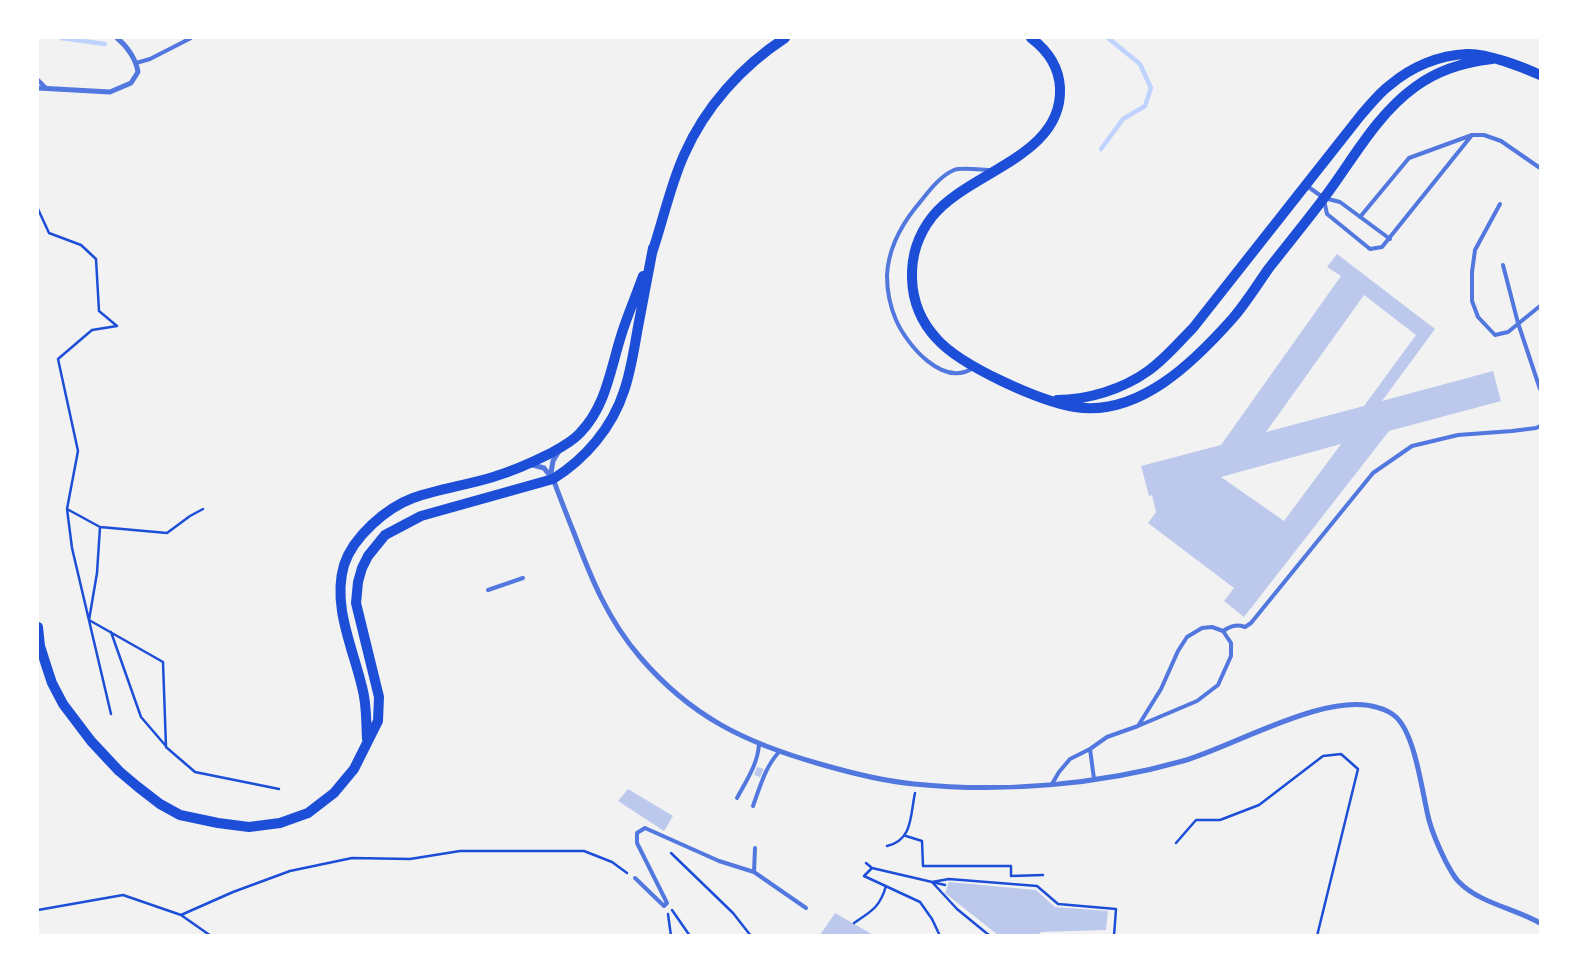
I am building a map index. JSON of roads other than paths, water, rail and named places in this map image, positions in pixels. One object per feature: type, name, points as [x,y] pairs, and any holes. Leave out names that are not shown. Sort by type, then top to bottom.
[{"type":"main road","points":[[367,740],[366,705],[363,687],[342,612],[341,586],[344,565],[355,543],[375,520],[411,498],[492,478],[529,464],[562,447],[580,434],[603,400],[621,336],[684,156],[702,122],[718,98],[768,48],[785,38]]},
{"type":"main road","points":[[1031,38],[1047,53],[1058,74],[1060,97],[1058,108],[1048,130],[1024,152],[953,197],[933,215],[919,238],[912,265],[912,278],[915,298],[921,317],[928,329],[946,348],[975,367],[1027,392],[1078,408],[1108,406],[1135,398],[1164,382],[1185,367],[1235,316],[1370,135],[1406,94],[1431,76],[1446,69],[1492,59]]},
{"type":"main road","points":[[1048,400],[1071,399],[1101,393],[1122,385],[1148,371],[1168,354],[1193,328],[1373,102],[1400,76],[1425,63],[1454,55],[1469,54],[1518,66],[1540,75]]},
{"type":"main road","points":[[38,627],[40,646],[47,668],[52,683],[63,704],[91,741],[119,770],[160,804],[180,815],[249,827],[280,823],[308,813],[334,794],[344,782],[358,762],[367,740],[378,721],[379,697],[356,603],[358,582],[368,556],[385,535],[420,516],[553,479],[565,472],[589,451],[611,418],[624,392],[653,248]]},
{"type":"street","points":[[38,88],[110,92],[131,83],[138,72],[136,63],[122,42],[117,38]]},
{"type":"street","points":[[562,447],[551,468],[553,479],[587,570],[614,622],[639,656],[662,680],[693,707],[736,734],[779,752],[861,776],[916,784],[999,788],[1052,784],[1138,773],[1187,760],[1307,713],[1338,705],[1362,704],[1379,708],[1395,715],[1404,728],[1412,748],[1430,824],[1438,846],[1457,882],[1488,900],[1540,923]]},
{"type":"street","points":[[529,464],[544,468],[553,479]]},
{"type":"lane","points":[[136,63],[150,59],[191,38]]},
{"type":"lane","points":[[38,80],[47,89]]},
{"type":"lane","points":[[1324,198],[1327,214],[1370,249],[1382,247],[1472,135]]},
{"type":"lane","points":[[1360,216],[1409,158],[1472,135],[1484,135],[1501,141],[1540,168]]},
{"type":"lane","points":[[975,367],[966,373],[946,373],[933,365],[911,345],[899,327],[891,306],[888,284],[889,261],[894,242],[903,223],[934,184],[955,169],[996,170]]},
{"type":"lane","points":[[1305,185],[1324,198],[1340,202],[1390,239]]},
{"type":"lane","points":[[1500,204],[1475,250],[1472,301],[1478,317],[1495,335],[1508,332],[1540,306]]},
{"type":"lane","points":[[1503,265],[1518,324],[1540,389]]},
{"type":"lane","points":[[1223,631],[1231,626],[1245,627],[1251,622],[1373,473],[1412,446],[1458,435],[1512,432],[1540,426]]},
{"type":"lane","points":[[488,590],[523,578]]},
{"type":"lane","points":[[1052,784],[1070,759],[1090,749],[1107,737],[1138,726],[1197,701],[1218,685],[1231,656],[1231,643],[1223,631],[1212,627],[1202,628],[1187,637],[1161,689],[1138,726]]},
{"type":"lane","points":[[737,798],[754,765],[758,755],[759,744]]},
{"type":"lane","points":[[1090,749],[1094,779]]},
{"type":"lane","points":[[753,806],[766,770],[779,752]]},
{"type":"lane","points":[[635,878],[664,906],[667,903],[637,843],[637,833],[645,828],[719,861],[754,872],[806,908]]},
{"type":"lane","points":[[754,872],[755,848]]},
{"type":"waterway","points":[[61,38],[105,44]]},
{"type":"waterway","points":[[1101,149],[1123,119],[1145,106],[1151,88],[1140,64],[1108,38]]}]
